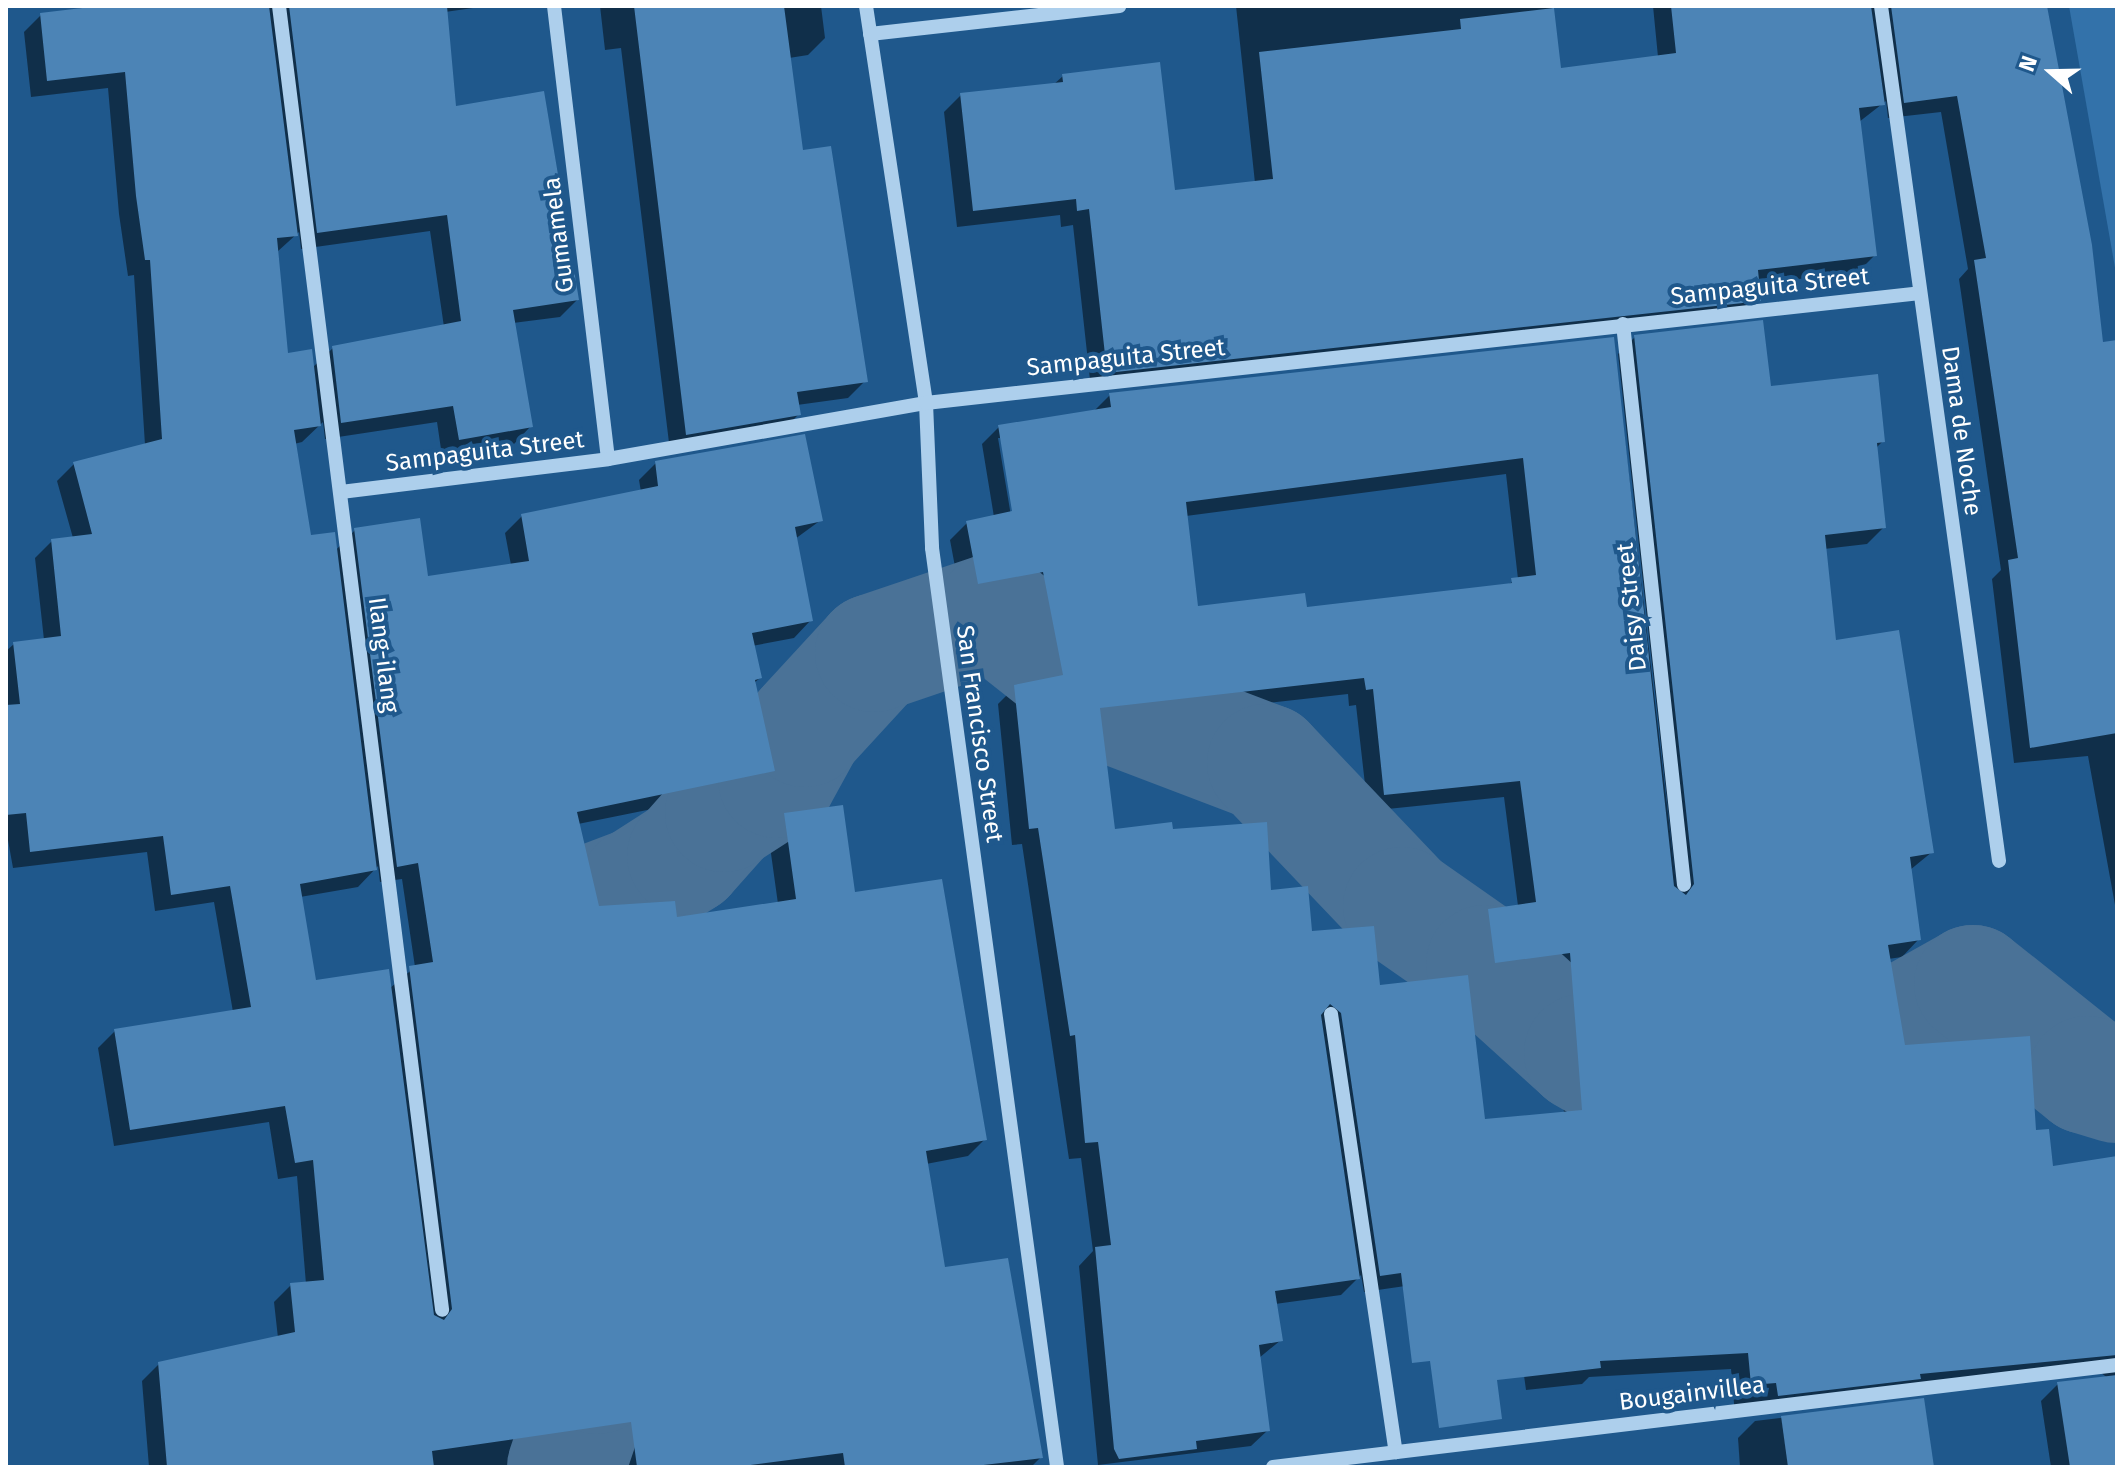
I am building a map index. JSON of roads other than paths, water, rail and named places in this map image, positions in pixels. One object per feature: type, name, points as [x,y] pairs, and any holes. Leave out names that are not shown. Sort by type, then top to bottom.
[{"type":"street","name":"Ilang-ilang","points":[[279,6],[442,1310]]},
{"type":"street","name":"Gumamela","points":[[554,6],[608,459]]},
{"type":"street","name":"San Francisco Street","points":[[866,6],[926,403],[932,548],[1057,1467]]},
{"type":"street","points":[[870,34],[1119,6]]},
{"type":"street","name":"Dama de Noche","points":[[1881,6],[1999,861]]},
{"type":"street","name":"Sampaguita Street","points":[[341,492],[608,459],[926,403],[1920,293]]},
{"type":"street","name":"Daisy Street","points":[[1623,324],[1684,885]]},
{"type":"street","points":[[1331,1014],[1396,1452]]},
{"type":"street","name":"Bougainvillea","points":[[1273,1467],[2117,1365]]},
{"type":"waterway","points":[[551,1045],[552,965],[571,921],[594,903],[639,886],[686,856],[724,813],[777,779],[805,728],[874,653],[995,612],[1113,705],[1266,763],[1402,906],[1485,964],[1583,1053],[1672,1104],[1784,1102],[1884,1034],[1973,984],[2087,1075],[2117,1084]]},
{"type":"waterway","points":[[566,1467],[597,1375],[582,1273]]}]
